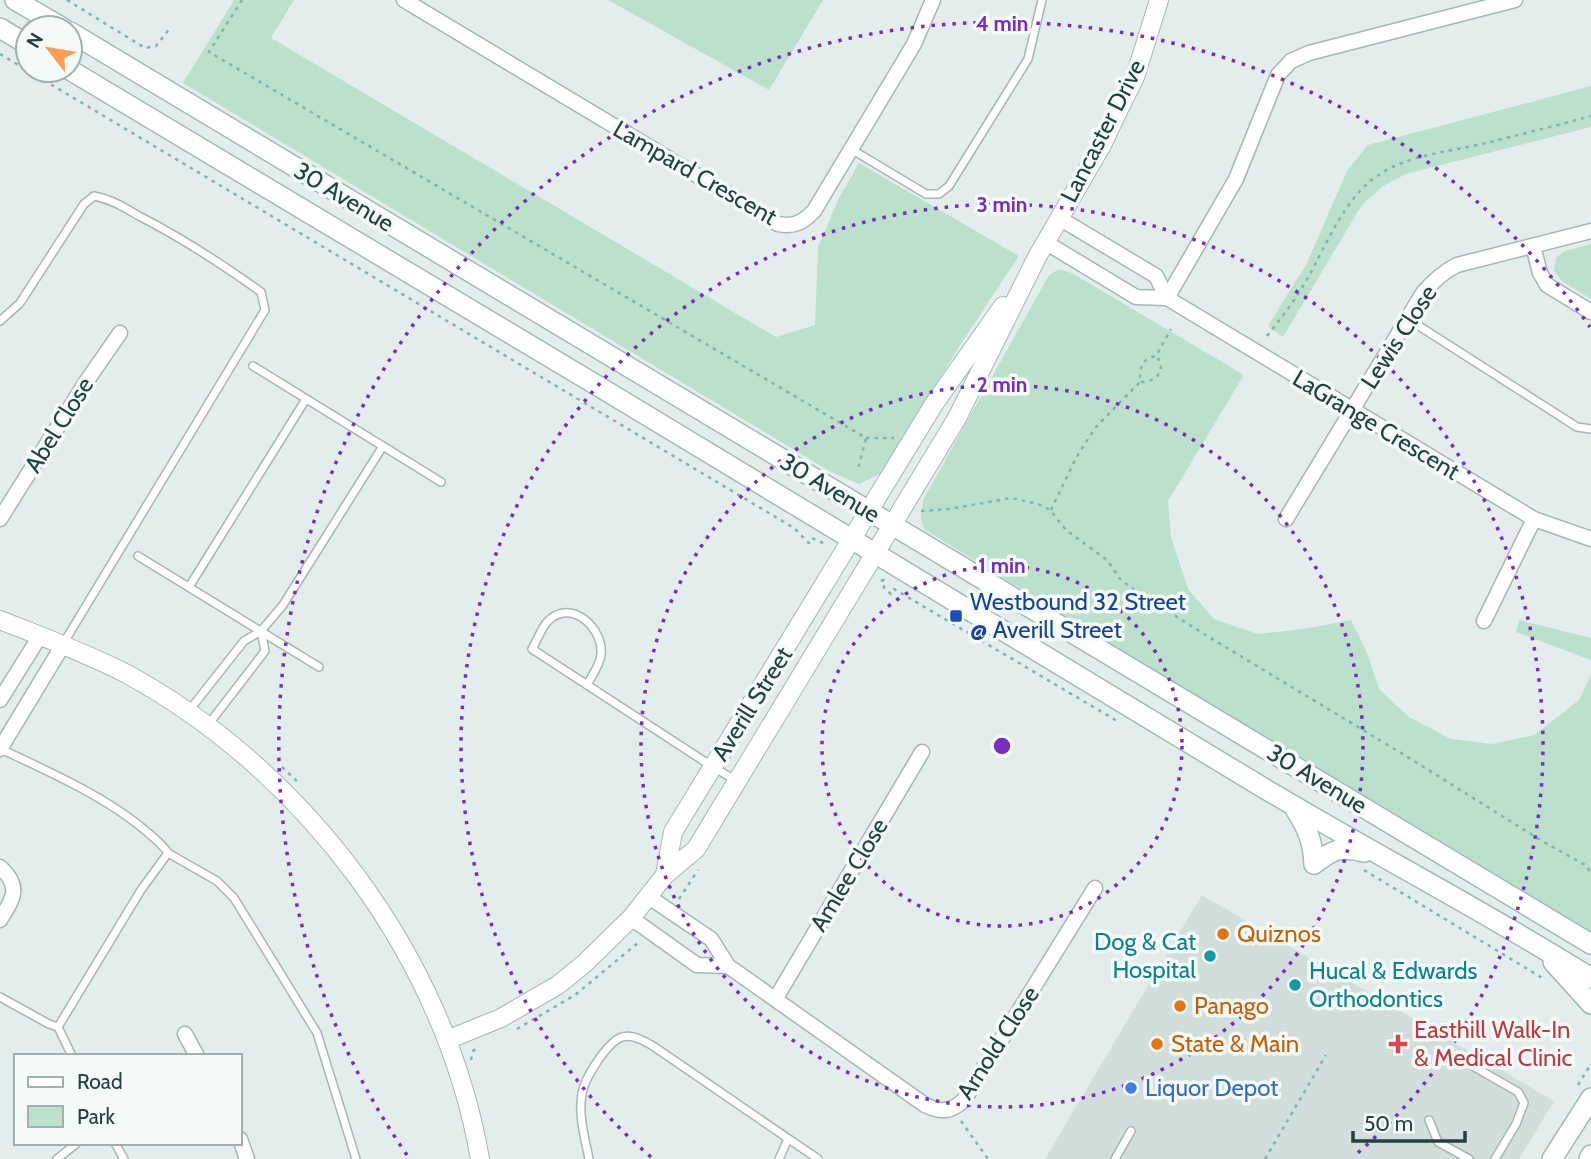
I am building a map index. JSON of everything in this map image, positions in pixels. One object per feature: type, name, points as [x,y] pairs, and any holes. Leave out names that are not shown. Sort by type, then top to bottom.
[{"type":"main road","points":[[15,0],[39,14]]},
{"type":"main road","name":"30 Avenue","points":[[84,40],[1591,944]]},
{"type":"main road","name":"30 Avenue","points":[[84,78],[853,539],[1292,806],[1535,943],[1591,978]]},
{"type":"main road","points":[[1292,806],[1306,826],[1313,843],[1314,864],[1333,850],[1348,848],[1376,854]]},
{"type":"main road","points":[[1535,943],[1591,1003]]},
{"type":"main road","points":[[1552,1159],[1591,1098]]},
{"type":"street","name":"Lampard Crescent","points":[[404,0],[778,224],[795,225],[814,211],[914,44],[933,0]]},
{"type":"street","name":"Lancaster Drive","points":[[876,553],[957,418],[1041,250],[1102,143],[1135,77],[1159,0]]},
{"type":"street","points":[[1167,298],[1226,199],[1251,145],[1278,75],[1291,61],[1309,53],[1515,0]]},
{"type":"street","name":"LaGrange Crescent","points":[[1059,218],[1156,276],[1167,298]]},
{"type":"street","name":"Lewis Close","points":[[1286,519],[1423,293],[1443,272],[1457,265],[1591,232]]},
{"type":"street","points":[[1533,246],[1540,273],[1547,285],[1591,312]]},
{"type":"street","name":"Lancaster Drive","points":[[853,539],[934,404],[1041,250]]},
{"type":"street","name":"LaGrange Crescent","points":[[1041,250],[1136,297],[1167,298],[1534,519],[1591,539]]},
{"type":"street","name":"Abel Close","points":[[0,519],[120,333]]},
{"type":"street","points":[[1484,621],[1534,519]]},
{"type":"street","name":"Averill Street","points":[[665,875],[673,832],[853,539]]},
{"type":"street","name":"Averill Street","points":[[447,1040],[500,1018],[558,985],[631,918],[665,875],[696,849],[876,553]]},
{"type":"street","points":[[0,620],[126,674],[188,712],[245,756],[315,824],[359,880],[398,940],[447,1040],[464,1092],[480,1159]]},
{"type":"street","points":[[0,700],[40,636]]},
{"type":"street","points":[[0,749],[63,645]]},
{"type":"street","name":"Amlee Close","points":[[776,998],[922,752]]},
{"type":"street","points":[[0,867],[8,875],[14,889],[13,897],[0,920]]},
{"type":"street","name":"Arnold Close","points":[[649,897],[711,939],[728,966],[925,1105],[941,1111],[954,1109],[964,1100],[1095,888]]},
{"type":"street","name":"Arnold Close","points":[[631,918],[698,965],[728,966]]},
{"type":"street","points":[[185,1034],[196,1054]]},
{"type":"lane","points":[[851,149],[926,194],[939,194],[949,187],[1028,59],[1042,0]]},
{"type":"lane","points":[[0,321],[20,303],[83,204],[94,196],[106,199],[161,228],[227,268],[261,292],[265,310],[63,645]]},
{"type":"lane","points":[[1407,319],[1577,427],[1591,429]]},
{"type":"lane","points":[[253,366],[442,482]]},
{"type":"lane","points":[[189,587],[306,399]]},
{"type":"lane","points":[[188,712],[244,640],[261,631],[283,605],[383,446]]},
{"type":"lane","points":[[138,556],[319,667]]},
{"type":"lane","points":[[587,685],[601,656],[597,630],[581,615],[563,613],[549,620],[532,649],[587,685],[713,767],[738,781]]},
{"type":"lane","points":[[207,726],[265,651],[261,631]]},
{"type":"lane","points":[[0,749],[120,810],[163,845],[168,853],[217,881],[234,898],[317,1033],[356,1159]]},
{"type":"lane","points":[[58,1027],[141,890],[168,853]]},
{"type":"lane","points":[[0,997],[58,1027],[71,1054]]},
{"type":"lane","points":[[589,1159],[580,1111],[582,1092],[589,1075],[608,1047],[623,1037],[638,1037],[653,1046],[818,1159]]},
{"type":"lane","points":[[1464,1061],[1518,1092],[1524,1103],[1516,1124],[1495,1159]]},
{"type":"lane","points":[[1429,1120],[1438,1142],[1469,1159]]},
{"type":"lane","points":[[1115,1159],[1131,1131]]},
{"type":"lane","points":[[779,1159],[788,1139]]},
{"type":"lane","points":[[57,1159],[74,1145]]},
{"type":"path","points":[[67,0],[145,48],[156,46],[170,28]]},
{"type":"path","points":[[242,0],[209,52],[866,438],[899,438]]},
{"type":"path","points":[[0,54],[794,528],[809,543],[812,538],[821,544],[827,544]]},
{"type":"path","points":[[1267,336],[1302,288],[1339,219],[1370,180],[1393,166],[1419,156],[1477,145],[1591,116]]},
{"type":"path","points":[[1051,510],[1094,428],[1140,382],[1142,364],[1147,358],[1156,356],[1171,329]]},
{"type":"path","points":[[1140,382],[1150,382],[1158,376],[1162,369],[1156,356]]},
{"type":"path","points":[[858,469],[866,438]]},
{"type":"path","points":[[917,511],[949,509],[1011,498],[1051,510],[1066,530],[1107,560],[1120,579],[1133,589],[1587,866],[1591,874]]},
{"type":"path","points":[[881,581],[884,580],[884,588],[891,594],[894,589],[1119,722]]},
{"type":"path","points":[[1358,866],[1549,982]]},
{"type":"path","points":[[509,1033],[560,1005],[644,940]]},
{"type":"path","points":[[471,1061],[473,1051],[481,1045]]},
{"type":"path","points":[[1265,1159],[1326,1055]]},
{"type":"path","points":[[954,1109],[988,1159]]},
{"type":"shaded area","points":[[1202,895],[1554,1101],[1519,1159],[1045,1159]]},
{"type":"green space","points":[[234,0],[294,0],[271,38],[776,337],[815,325],[818,247],[839,198],[859,163],[1019,256],[962,342],[882,473],[859,484],[831,472],[183,83]]},
{"type":"green space","points":[[608,0],[823,0],[769,90]]},
{"type":"green space","points":[[1591,86],[1591,127],[1406,174],[1383,186],[1362,205],[1283,337],[1268,326],[1307,263],[1347,171],[1368,145]]},
{"type":"green space","points":[[1591,244],[1591,299],[1562,281],[1554,271],[1556,258],[1565,251]]},
{"type":"green space","points":[[1059,269],[1072,273],[1244,375],[1168,501],[1171,537],[1188,589],[1214,619],[1258,634],[1351,620],[1367,653],[1379,689],[1409,717],[1451,739],[1492,744],[1534,735],[1579,700],[1591,675],[1591,933],[924,529],[921,518],[923,500],[1049,275]]},
{"type":"green space","points":[[1519,620],[1591,638],[1591,660],[1516,632]]},
{"type":"place","name":"Westbound 32 Street @ Averill Street","points":[[956,616]]},
{"type":"place","name":"Quiznos","points":[[1223,934]]},
{"type":"place","name":"Dog & Cat Hospital","points":[[1210,956]]},
{"type":"place","name":"Hucal & Edwards Orthodontics","points":[[1295,985]]},
{"type":"place","name":"Panago","points":[[1180,1006]]},
{"type":"place","name":"State & Main","points":[[1157,1044]]},
{"type":"place","name":"Easthill Walk-In & Medical Clinic","points":[[1398,1044]]},
{"type":"place","name":"Liquor Depot","points":[[1131,1088]]}]
